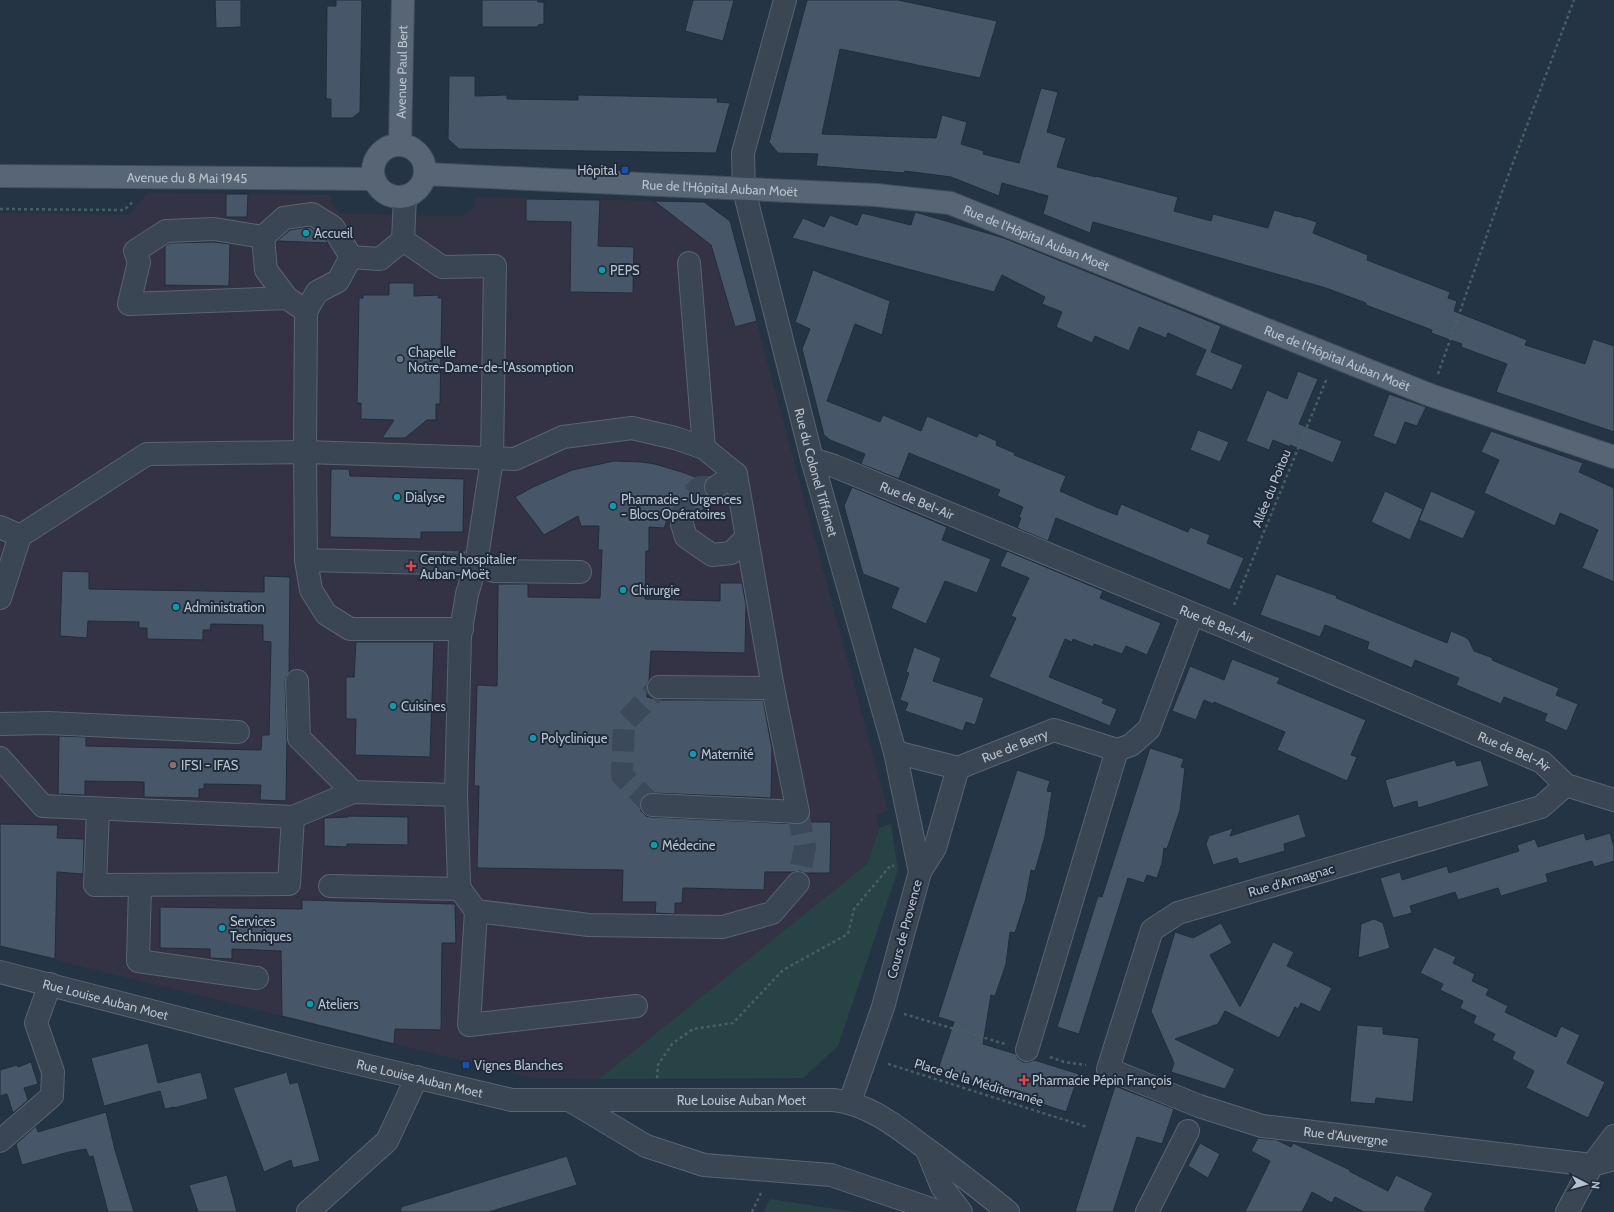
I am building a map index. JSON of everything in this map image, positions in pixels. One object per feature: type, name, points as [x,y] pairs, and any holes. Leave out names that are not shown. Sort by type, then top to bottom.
[{"type":"main road","name":"Avenue Paul Bert","points":[[400,144],[403,0]]},
{"type":"main road","points":[[400,144],[414,149],[420,155],[425,165],[425,174],[422,185],[416,192],[406,197],[396,198],[386,194],[379,188],[374,179],[373,169],[376,158],[382,151],[391,146],[400,144]]},
{"type":"main road","name":"Rue de l'Hôpital Auban Moët","points":[[425,174],[876,195],[950,203],[1430,395],[1614,457]]},
{"type":"main road","name":"Avenue du 8 Mai 1945","points":[[0,176],[374,179]]},
{"type":"street","name":"Rue du Colonel Tiffoinet","points":[[785,0],[743,153],[744,190],[812,459],[895,752]]},
{"type":"street","points":[[352,257],[380,259],[403,240],[406,197]]},
{"type":"street","points":[[263,237],[284,218],[312,214],[334,227],[352,257]]},
{"type":"street","points":[[263,237],[214,229],[166,231],[134,251],[139,262],[129,304],[288,298]]},
{"type":"street","points":[[263,237],[266,270],[288,298],[306,311]]},
{"type":"street","points":[[403,240],[442,267],[495,266],[492,459],[476,564],[467,594],[462,629],[456,795],[460,889],[476,911],[469,1025],[636,1006]]},
{"type":"street","points":[[352,257],[338,281],[317,292],[306,311],[306,560],[311,590],[326,614],[350,629],[462,629]]},
{"type":"street","points":[[689,263],[704,448]]},
{"type":"street","points":[[0,598],[20,536],[147,454],[305,452],[516,459],[563,437],[632,428],[675,438],[704,448],[736,474],[773,688],[798,812],[652,805]]},
{"type":"street","name":"Rue de Bel-Air","points":[[812,459],[834,466],[1192,615],[1225,627],[1542,762],[1566,785],[1614,800]]},
{"type":"street","points":[[716,487],[736,474]]},
{"type":"street","points":[[682,524],[686,537],[712,555],[731,553],[747,536]]},
{"type":"street","points":[[0,527],[20,536]]},
{"type":"street","points":[[306,560],[476,564],[494,572],[580,572]]},
{"type":"street","points":[[1027,1050],[1116,750],[1131,745],[1149,729],[1192,615]]},
{"type":"street","points":[[297,681],[299,738],[353,792]]},
{"type":"street","points":[[658,687],[773,688]]},
{"type":"street","points":[[0,724],[48,723],[238,732]]},
{"type":"street","name":"Rue de Berry","points":[[958,768],[1054,730],[1116,750]]},
{"type":"street","points":[[895,752],[958,768],[936,848],[920,872]]},
{"type":"street","name":"Cours de Provence","points":[[850,1102],[883,1007],[920,872],[895,752]]},
{"type":"street","points":[[0,758],[43,806],[293,817],[353,792],[456,795]]},
{"type":"street","name":"Rue d'Armagnac","points":[[1108,1068],[1152,930],[1178,913],[1541,807],[1566,785]]},
{"type":"street","points":[[98,809],[95,885],[289,884],[293,817]]},
{"type":"street","points":[[476,911],[589,925],[723,928],[772,913],[798,882]]},
{"type":"street","points":[[140,885],[138,961],[257,978]]},
{"type":"street","points":[[330,886],[460,889]]},
{"type":"street","name":"Rue Louise Auban Moet","points":[[0,972],[318,1054],[512,1100],[834,1100],[850,1102],[884,1118],[975,1184]]},
{"type":"street","points":[[0,1141],[52,1096],[53,1072],[36,1023],[50,984]]},
{"type":"street","name":"Rue d'Auvergne","points":[[1108,1068],[1199,1106],[1262,1126],[1592,1165]]},
{"type":"street","points":[[308,1212],[387,1141],[417,1077]]},
{"type":"street","points":[[570,1100],[646,1146],[704,1165],[832,1175],[940,1212]]},
{"type":"street","points":[[1147,1212],[1188,1131]]},
{"type":"street","points":[[1567,1212],[1592,1165],[1614,1136]]},
{"type":"street","points":[[927,1150],[942,1187],[961,1212]]},
{"type":"street","points":[[1592,1165],[1614,1159]]},
{"type":"street","points":[[975,1184],[997,1212]]},
{"type":"street","points":[[975,1184],[1008,1212]]},
{"type":"path","points":[[1430,395],[1502,192],[1574,0]]},
{"type":"path","points":[[0,209],[124,210],[136,200],[142,178]]},
{"type":"path","name":"Allée du Poitou","points":[[1225,627],[1336,357]]},
{"type":"path","points":[[656,1100],[658,1065],[672,1044],[693,1029],[734,1023],[783,970],[848,934],[854,909],[891,865],[920,872]]},
{"type":"path","points":[[883,1007],[1064,1062],[1108,1068]]},
{"type":"path","name":"Place de la Méditerranée","points":[[865,1057],[1087,1127]]},
{"type":"shaded area","name":"Centre hospitalier Auban-Moët","points":[[148,193],[331,195],[332,204],[338,212],[347,214],[460,216],[468,213],[474,207],[476,197],[695,202],[702,206],[705,202],[729,220],[888,811],[876,815],[879,828],[868,863],[599,1079],[533,1078],[0,946],[0,213],[129,215]]},
{"type":"green space","points":[[891,824],[898,870],[838,1046],[803,1078],[599,1079],[868,863],[879,828]]},
{"type":"green space","points":[[770,1199],[855,1212],[764,1212]]},
{"type":"building","points":[[215,0],[241,0],[241,27],[216,28]]},
{"type":"building","points":[[336,0],[362,0],[360,112],[352,118],[331,118],[331,99],[326,99],[327,6],[336,6]]},
{"type":"building","points":[[482,0],[538,0],[538,2],[544,2],[544,24],[538,25],[538,27],[482,27]]},
{"type":"building","points":[[693,0],[734,0],[723,41],[685,31]]},
{"type":"building","points":[[807,0],[898,0],[997,21],[980,78],[840,49],[822,134],[936,138],[942,115],[967,122],[961,144],[984,151],[983,154],[1019,163],[1041,88],[1058,92],[1047,132],[1066,138],[1057,167],[1178,197],[1174,211],[1211,221],[1213,214],[1268,228],[1274,210],[1317,222],[1313,233],[1368,255],[1367,260],[1450,292],[1448,298],[1457,301],[1454,311],[1527,340],[1525,345],[1585,364],[1593,339],[1614,346],[1614,432],[1496,392],[1507,364],[1461,347],[1462,344],[1431,333],[1432,330],[1326,288],[1093,222],[1090,233],[1043,214],[1048,196],[1002,183],[999,196],[951,177],[905,171],[904,173],[816,166],[818,154],[778,153],[769,142]]},
{"type":"building","points":[[449,76],[475,76],[475,96],[507,95],[507,99],[578,100],[578,95],[718,98],[717,102],[730,103],[716,153],[459,149],[448,139]]},
{"type":"building","points":[[226,194],[248,194],[247,217],[226,217]]},
{"type":"building","points":[[526,199],[600,200],[598,246],[634,247],[633,293],[570,292],[571,222],[526,221]]},
{"type":"building","points":[[654,201],[704,202],[730,221],[757,321],[735,327],[711,245]]},
{"type":"building","points":[[915,212],[1004,238],[1221,326],[1211,352],[1243,365],[1232,390],[1195,375],[1206,350],[1168,333],[1166,338],[1139,327],[1129,351],[1095,336],[1092,343],[1056,327],[1062,312],[1042,304],[1045,297],[1002,275],[994,292],[792,238],[803,218],[824,227],[830,215],[857,225],[862,213],[911,225]]},
{"type":"building","name":"Accueil","points":[[309,227],[324,236],[328,243],[277,241],[290,230]]},
{"type":"building","points":[[213,242],[230,244],[229,286],[165,285],[165,246],[170,243]]},
{"type":"building","points":[[813,270],[890,301],[882,335],[855,324],[827,401],[880,422],[883,415],[921,431],[927,416],[977,437],[979,433],[997,441],[996,445],[1015,453],[1014,455],[1066,476],[1060,491],[1096,507],[1117,515],[1121,504],[1188,532],[1190,527],[1210,535],[1207,543],[1244,558],[1230,590],[1056,518],[1048,541],[1017,528],[1023,507],[997,496],[1000,490],[909,453],[899,479],[861,464],[865,454],[830,440],[824,435],[802,349],[810,329],[795,322]]},
{"type":"building","name":"Chapelle Notre-Dame-de-l'Assomption","points":[[389,283],[414,283],[414,296],[439,295],[438,298],[442,298],[440,404],[436,404],[436,420],[427,420],[405,438],[382,438],[394,420],[361,419],[361,403],[357,403],[359,298],[363,298],[363,295],[389,295]]},
{"type":"building","points":[[1298,371],[1318,379],[1299,424],[1342,441],[1333,463],[1290,445],[1290,447],[1273,440],[1269,450],[1246,441],[1267,390],[1287,399]]},
{"type":"building","points":[[1389,394],[1426,407],[1417,426],[1405,422],[1396,445],[1373,436]]},
{"type":"building","points":[[1198,430],[1229,442],[1220,462],[1190,450]]},
{"type":"building","points":[[1491,431],[1583,463],[1579,472],[1614,488],[1614,582],[1582,568],[1598,530],[1560,513],[1555,526],[1484,493],[1499,460],[1481,452]]},
{"type":"building","points":[[614,461],[655,464],[685,473],[705,481],[705,493],[710,498],[695,523],[690,515],[685,512],[679,512],[673,515],[671,519],[668,518],[664,528],[649,527],[649,551],[646,551],[645,599],[720,601],[720,583],[742,583],[746,605],[745,653],[651,651],[647,697],[659,700],[763,700],[772,749],[771,798],[653,793],[646,794],[641,799],[641,811],[646,816],[651,817],[797,824],[805,822],[831,822],[830,873],[804,873],[800,871],[765,872],[764,890],[683,888],[682,903],[675,903],[675,914],[655,913],[656,902],[622,902],[623,870],[477,868],[479,786],[474,786],[477,685],[497,686],[498,584],[528,584],[528,597],[600,598],[602,550],[598,550],[599,526],[581,526],[578,516],[544,535],[515,497],[533,487],[572,470]]},
{"type":"building","name":"Dialyse","points":[[331,469],[349,469],[350,476],[464,479],[463,532],[421,532],[421,539],[330,537]]},
{"type":"building","points":[[852,487],[947,527],[942,540],[991,559],[977,593],[945,581],[926,624],[891,608],[899,588],[863,574],[844,506]]},
{"type":"building","points":[[1385,491],[1423,509],[1410,540],[1371,522]]},
{"type":"building","points":[[1431,491],[1476,511],[1463,539],[1419,520]]},
{"type":"building","points":[[1007,551],[1103,591],[1100,598],[1161,623],[1147,655],[1126,646],[1122,654],[1094,644],[1093,647],[1073,639],[1072,642],[1065,639],[1049,677],[1104,699],[1102,703],[1117,709],[1110,726],[989,677],[1016,618],[1011,616],[1029,578],[1000,566]]},
{"type":"building","points":[[62,571],[89,572],[89,589],[264,592],[264,576],[290,577],[289,672],[285,681],[287,741],[286,801],[260,800],[261,785],[204,784],[204,789],[199,789],[199,798],[144,797],[144,782],[85,781],[85,795],[58,794],[59,736],[86,737],[86,746],[261,750],[262,735],[269,735],[271,642],[263,641],[263,625],[211,624],[210,630],[203,630],[203,640],[147,639],[147,628],[139,628],[139,622],[88,621],[87,638],[60,636]]},
{"type":"building","points":[[1276,574],[1337,596],[1336,598],[1447,643],[1451,631],[1465,637],[1469,640],[1474,651],[1559,688],[1556,695],[1578,704],[1567,731],[1544,721],[1547,714],[1504,697],[1501,704],[1456,685],[1459,678],[1415,660],[1412,668],[1367,649],[1369,642],[1325,625],[1320,637],[1260,615]]},
{"type":"building","name":"Cuisines","points":[[356,642],[434,642],[430,757],[355,755],[356,719],[346,719],[346,677],[354,677]]},
{"type":"building","points":[[914,647],[941,658],[933,681],[984,698],[975,725],[966,722],[963,731],[905,711],[908,703],[900,700],[909,673],[906,672]]},
{"type":"building","points":[[1232,659],[1280,678],[1277,683],[1366,720],[1351,755],[1357,757],[1347,781],[1277,750],[1285,732],[1214,702],[1213,704],[1204,700],[1196,720],[1172,711],[1190,666],[1224,680]]},
{"type":"building","points":[[1150,748],[1184,759],[1181,767],[1185,768],[1180,810],[1167,849],[1164,848],[1162,863],[1157,878],[1147,875],[1144,883],[1128,878],[1079,1034],[1057,1027],[1098,896],[1102,897]]},
{"type":"building","points":[[1455,760],[1457,766],[1481,760],[1489,786],[1418,808],[1417,801],[1393,808],[1385,780]]},
{"type":"building","points":[[1017,770],[1050,781],[1047,791],[1052,792],[1045,836],[1035,871],[1031,870],[1026,898],[1015,933],[1010,932],[1006,964],[995,996],[991,995],[983,1044],[1016,1054],[1018,1059],[1023,1062],[1034,1060],[1079,1074],[1066,1112],[938,1069],[954,1022],[938,1017]]},
{"type":"building","points":[[1299,814],[1306,837],[1284,844],[1285,851],[1239,864],[1237,858],[1213,865],[1206,844],[1209,836],[1233,828],[1230,836]]},
{"type":"building","points":[[348,816],[408,817],[408,845],[347,844],[347,847],[324,846],[324,818]]},
{"type":"building","points":[[0,824],[58,825],[57,838],[84,839],[83,874],[57,872],[55,959],[0,946]]},
{"type":"building","points":[[1584,833],[1586,840],[1610,833],[1614,847],[1614,861],[1594,867],[1592,861],[1546,874],[1548,882],[1501,896],[1498,888],[1458,900],[1455,892],[1410,906],[1412,913],[1393,918],[1380,878],[1400,872],[1402,880],[1447,866],[1449,873],[1519,851],[1517,845],[1535,839],[1538,847]]},
{"type":"building","points":[[302,900],[455,904],[456,943],[442,943],[441,1030],[395,1029],[394,1044],[282,1016],[281,951],[232,949],[232,959],[210,958],[210,949],[160,948],[160,907],[302,909]]},
{"type":"building","points":[[1374,919],[1383,923],[1390,948],[1358,958],[1361,924]]},
{"type":"building","points":[[1221,923],[1232,943],[1210,955],[1240,1007],[1273,942],[1294,952],[1287,966],[1332,988],[1320,1012],[1301,1003],[1298,1009],[1295,1007],[1279,1038],[1225,1011],[1218,1024],[1175,1039],[1235,1069],[1225,1089],[1171,1072],[1174,1063],[1151,1011],[1175,932],[1193,938]]},
{"type":"building","points":[[1434,947],[1456,957],[1453,963],[1475,974],[1472,981],[1489,989],[1486,995],[1508,1006],[1505,1012],[1556,1037],[1561,1026],[1580,1035],[1567,1063],[1605,1082],[1588,1118],[1526,1088],[1534,1071],[1512,1059],[1515,1052],[1492,1040],[1495,1034],[1473,1023],[1476,1016],[1460,1008],[1463,1001],[1440,990],[1443,984],[1420,973]]},
{"type":"building","points":[[1357,1025],[1383,1027],[1383,1034],[1419,1038],[1413,1102],[1376,1098],[1375,1104],[1350,1102]]},
{"type":"building","points":[[148,1043],[158,1083],[201,1072],[208,1099],[165,1109],[160,1091],[104,1106],[91,1058]]},
{"type":"building","points":[[31,1062],[38,1084],[24,1088],[28,1100],[13,1113],[7,1094],[0,1096],[0,1070],[17,1065],[18,1067]]},
{"type":"building","points":[[287,1072],[290,1084],[298,1082],[320,1161],[293,1168],[291,1160],[264,1172],[233,1088]]},
{"type":"building","points":[[1115,1086],[1174,1109],[1162,1144],[1137,1137],[1113,1212],[1075,1212]]},
{"type":"building","points":[[106,1112],[115,1150],[134,1212],[108,1212],[93,1156],[89,1157],[86,1149],[69,1152],[22,1165],[16,1144],[36,1126],[38,1132]]},
{"type":"building","points":[[1258,1138],[1277,1140],[1291,1147],[1293,1143],[1350,1170],[1349,1171],[1388,1191],[1396,1175],[1433,1193],[1424,1210],[1428,1212],[1364,1212],[1335,1197],[1332,1203],[1312,1192],[1302,1212],[1245,1212],[1270,1161],[1251,1151]]},
{"type":"building","points":[[1200,1143],[1220,1154],[1208,1178],[1188,1166]]},
{"type":"building","points":[[567,1156],[577,1185],[489,1212],[401,1212],[401,1207]]},
{"type":"building","points":[[227,1175],[237,1212],[198,1212],[189,1185]]},
{"type":"tunnel","points":[[682,524],[684,502],[700,487],[716,487]]},
{"type":"tunnel","points":[[652,805],[622,775],[624,723],[659,687]]},
{"type":"tunnel","points":[[798,812],[805,847],[798,883]]},
{"type":"place","name":"Hôpital","points":[[625,170]]},
{"type":"place","name":"Accueil","points":[[306,233]]},
{"type":"place","name":"PEPS","points":[[602,270]]},
{"type":"place","name":"Chapelle Notre-Dame-de-l'Assomption","points":[[400,359]]},
{"type":"place","name":"Dialyse","points":[[397,497]]},
{"type":"place","name":"Pharmacie - Urgences - Blocs Opératoires","points":[[613,506]]},
{"type":"place","name":"Centre hospitalier Auban-Moët","points":[[411,566]]},
{"type":"place","name":"Chirurgie","points":[[623,590]]},
{"type":"place","name":"Administration","points":[[176,607]]},
{"type":"place","name":"Cuisines","points":[[393,706]]},
{"type":"place","name":"Polyclinique","points":[[533,738]]},
{"type":"place","name":"Maternité","points":[[693,754]]},
{"type":"place","name":"IFSI - IFAS","points":[[173,765]]},
{"type":"place","name":"Médecine","points":[[654,845]]},
{"type":"place","name":"Services Techniques","points":[[222,928]]},
{"type":"place","name":"Ateliers","points":[[310,1004]]},
{"type":"place","name":"Vignes Blanches","points":[[466,1065]]},
{"type":"place","name":"Pharmacie Pépin François","points":[[1024,1080]]}]
